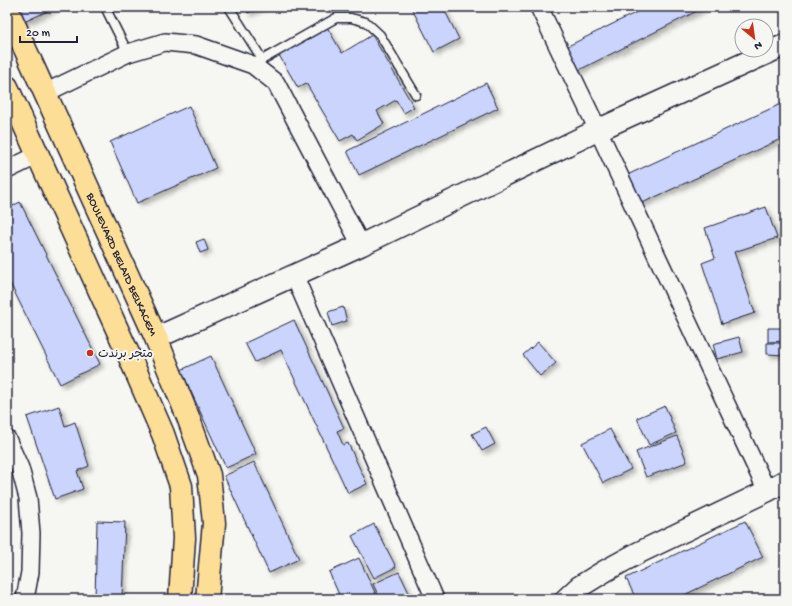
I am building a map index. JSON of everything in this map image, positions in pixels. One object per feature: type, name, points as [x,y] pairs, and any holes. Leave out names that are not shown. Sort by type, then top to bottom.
[{"type":"main road","name":"BOULEVARD BELAID BELKACEM","points":[[7,9],[156,338],[209,475],[214,523],[207,599]]},
{"type":"main road","points":[[7,87],[127,351],[163,434],[181,486],[184,538],[180,599]]},
{"type":"street","points":[[539,7],[767,491]]},
{"type":"street","points":[[45,93],[128,53],[165,42],[196,46],[258,62],[276,83],[361,244]]},
{"type":"street","points":[[156,338],[361,244],[598,130],[785,45]]},
{"type":"street","points":[[7,170],[38,155]]},
{"type":"street","points":[[294,275],[435,599]]},
{"type":"street","points":[[7,439],[20,468],[28,498],[31,533],[30,572],[25,599]]},
{"type":"street","points":[[566,599],[579,587],[638,553],[785,481]]},
{"type":"lane","points":[[105,7],[128,53]]},
{"type":"lane","points":[[229,7],[258,62],[336,18],[351,18],[366,22],[380,35],[416,95]]},
{"type":"building","points":[[15,7],[56,7],[22,23]]},
{"type":"building","points":[[245,7],[261,7],[248,13]]},
{"type":"building","points":[[411,7],[443,7],[459,39],[434,52]]},
{"type":"building","points":[[647,7],[705,7],[577,71],[566,47]]},
{"type":"building","points":[[327,27],[342,53],[372,35],[414,107],[404,113],[396,100],[377,111],[384,124],[357,140],[353,134],[340,141],[306,83],[298,88],[279,55]]},
{"type":"building","points":[[486,83],[498,108],[359,175],[347,151]]},
{"type":"building","points":[[785,102],[785,137],[640,204],[627,175]]},
{"type":"building","points":[[189,106],[216,168],[137,203],[110,142]]},
{"type":"building","points":[[20,202],[100,364],[60,384],[7,277],[7,209]]},
{"type":"building","points":[[766,207],[777,238],[734,252],[755,313],[722,324],[702,263],[715,258],[705,228]]},
{"type":"building","points":[[204,239],[208,250],[200,253],[196,242]]},
{"type":"building","points":[[343,307],[347,321],[332,326],[328,312]]},
{"type":"building","points":[[294,320],[344,428],[337,431],[343,445],[348,443],[367,484],[348,493],[281,350],[255,362],[245,343]]},
{"type":"building","points":[[768,328],[785,328],[785,341],[768,342]]},
{"type":"building","points":[[739,337],[743,352],[717,359],[713,344]]},
{"type":"building","points":[[538,342],[556,363],[540,376],[523,355]]},
{"type":"building","points":[[767,343],[785,343],[785,355],[767,354]]},
{"type":"building","points":[[211,356],[256,454],[226,468],[181,370]]},
{"type":"building","points":[[59,406],[65,426],[75,422],[89,466],[77,471],[83,489],[55,499],[27,417]]},
{"type":"building","points":[[665,406],[676,433],[649,445],[637,418]]},
{"type":"building","points":[[486,427],[495,444],[482,451],[472,434]]},
{"type":"building","points":[[610,429],[631,469],[603,483],[582,443]]},
{"type":"building","points":[[677,436],[687,462],[646,477],[636,452]]},
{"type":"building","points":[[254,462],[299,559],[269,573],[224,476]]},
{"type":"building","points":[[97,521],[125,522],[122,599],[95,599]]},
{"type":"building","points":[[745,521],[763,557],[676,599],[636,599],[626,578]]},
{"type":"building","points":[[374,524],[396,567],[374,578],[352,536]]},
{"type":"building","points":[[359,558],[378,599],[341,599],[329,572]]},
{"type":"building","points":[[399,572],[412,599],[380,599],[373,584]]},
{"type":"place","name":"متجر برندت","points":[[90,353]]}]
